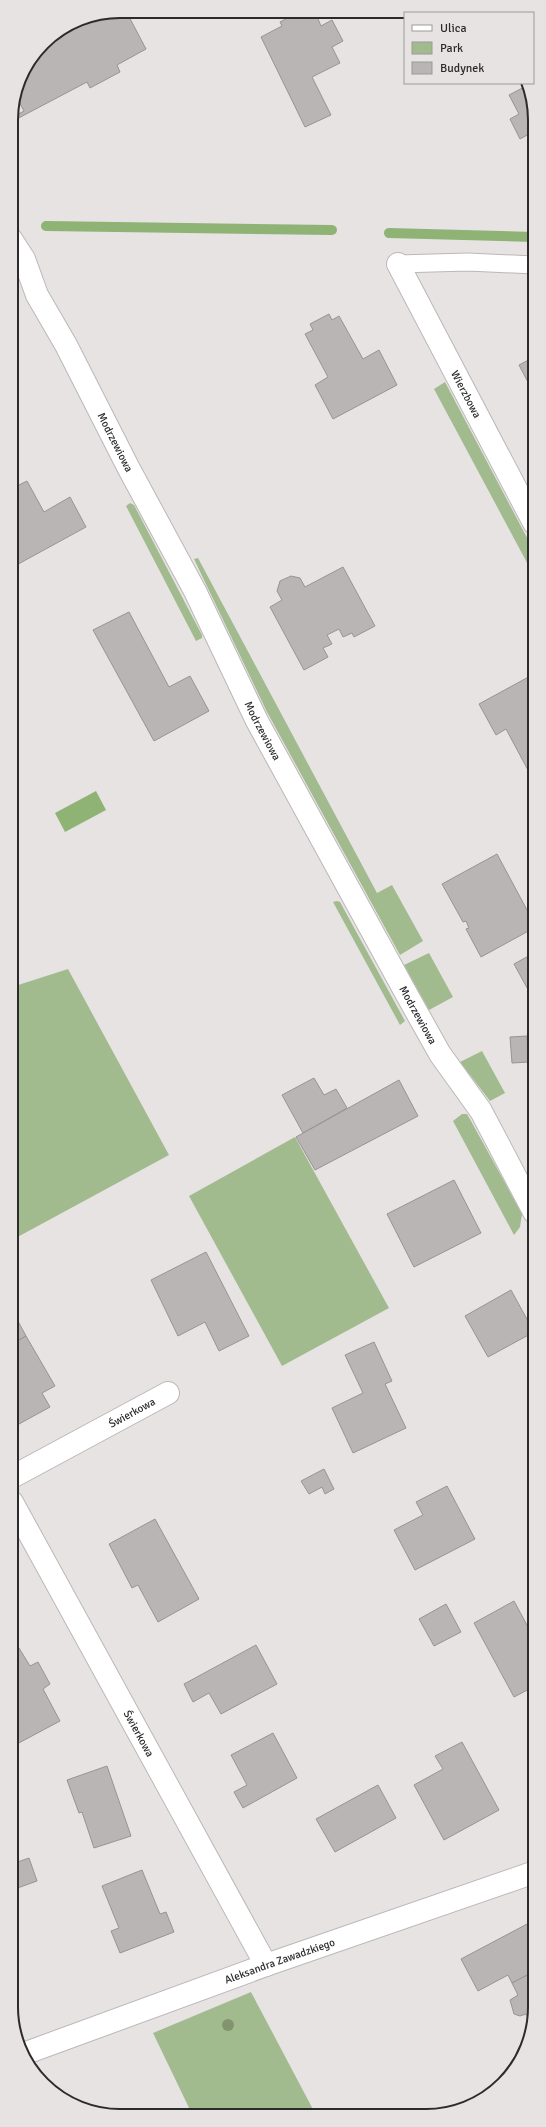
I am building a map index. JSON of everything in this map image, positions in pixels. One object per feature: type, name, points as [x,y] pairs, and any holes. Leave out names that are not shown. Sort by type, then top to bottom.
[{"type":"street","name":"Modrzewiowa","points":[[18,250],[24,259],[37,295],[66,345],[128,467],[195,591],[257,722],[440,1054],[482,1111],[528,1200]]},
{"type":"street","name":"Wierzbowa","points":[[398,264],[528,513]]},
{"type":"street","name":"Świerkowa","points":[[18,1474],[168,1393]]},
{"type":"street","name":"Świerkowa","points":[[18,1513],[266,1965]]},
{"type":"street","name":"Aleksandra Zawadzkiego","points":[[29,2052],[266,1965],[528,1874]]},
{"type":"lane","points":[[398,264],[468,262],[528,265]]},
{"type":"green space","points":[[445,382],[528,540],[528,565],[434,389]]},
{"type":"green space","points":[[130,503],[134,505],[202,635],[202,638],[196,641],[126,506]]},
{"type":"green space","points":[[198,558],[377,893],[392,885],[423,941],[400,955],[267,712],[194,559]]},
{"type":"green space","points":[[333,902],[340,902],[405,1021],[400,1025]]},
{"type":"green space","points":[[429,953],[453,997],[429,1010],[404,965]]},
{"type":"green space","points":[[68,969],[169,1155],[18,1237],[18,985]]},
{"type":"green space","points":[[482,1051],[505,1093],[490,1101],[460,1062]]},
{"type":"green space","points":[[462,1114],[467,1114],[522,1214],[520,1227],[514,1235],[453,1121]]},
{"type":"green space","points":[[295,1137],[389,1308],[282,1366],[189,1196]]},
{"type":"green space","points":[[251,1992],[313,2109],[190,2109],[153,2033]]},
{"type":"shaded area","points":[[96,791],[106,810],[65,832],[55,813]]},
{"type":"building","points":[[130,18],[146,49],[117,65],[120,72],[90,88],[87,82],[18,118],[18,114],[24,111],[20,103],[26,81],[35,63],[58,39],[81,26],[94,21]]},
{"type":"building","points":[[288,18],[318,18],[321,26],[332,20],[343,41],[332,47],[340,63],[312,77],[331,115],[305,127],[261,37],[282,26],[280,22]]},
{"type":"building","points":[[523,88],[525,94],[528,135],[520,139],[510,119],[519,114],[509,95]]},
{"type":"building","points":[[329,314],[332,320],[339,316],[363,359],[379,350],[397,385],[333,419],[315,385],[328,377],[305,334],[313,330],[310,324]]},
{"type":"building","points":[[528,360],[528,382],[519,365]]},
{"type":"building","points":[[27,481],[44,512],[70,497],[86,527],[18,564],[18,486]]},
{"type":"building","points":[[343,567],[375,626],[354,637],[352,633],[343,637],[339,629],[327,635],[332,644],[323,648],[328,657],[304,670],[270,607],[282,600],[277,591],[280,581],[291,576],[300,578],[305,587]]},
{"type":"building","points":[[129,612],[169,687],[190,676],[209,711],[154,741],[93,630]]},
{"type":"building","points":[[528,677],[528,770],[506,729],[496,735],[479,704]]},
{"type":"building","points":[[497,854],[528,912],[528,931],[481,957],[466,929],[469,928],[466,921],[463,922],[442,884]]},
{"type":"building","points":[[528,956],[528,990],[514,964]]},
{"type":"building","points":[[527,1036],[528,1062],[512,1063],[510,1037]]},
{"type":"building","points":[[314,1078],[324,1095],[336,1089],[347,1108],[303,1133],[282,1095]]},
{"type":"building","points":[[399,1080],[418,1116],[315,1170],[296,1137]]},
{"type":"building","points":[[454,1180],[481,1233],[414,1267],[387,1214]]},
{"type":"building","points":[[206,1252],[249,1336],[219,1351],[205,1322],[178,1336],[151,1280]]},
{"type":"building","points":[[511,1290],[528,1321],[528,1335],[488,1357],[465,1316]]},
{"type":"building","points":[[18,1321],[26,1336],[18,1341]]},
{"type":"building","points":[[26,1336],[55,1386],[42,1393],[50,1407],[19,1424],[18,1422],[18,1341]]},
{"type":"building","points":[[374,1342],[392,1381],[385,1384],[406,1428],[353,1453],[332,1408],[363,1393],[345,1355]]},
{"type":"building","points":[[324,1469],[334,1489],[325,1494],[322,1487],[309,1494],[301,1481]]},
{"type":"building","points":[[447,1486],[475,1539],[415,1570],[394,1530],[423,1515],[416,1502]]},
{"type":"building","points":[[155,1519],[199,1599],[158,1622],[138,1585],[132,1588],[109,1544]]},
{"type":"building","points":[[514,1601],[528,1627],[528,1690],[514,1697],[474,1623]]},
{"type":"building","points":[[446,1604],[461,1632],[434,1646],[419,1619]]},
{"type":"building","points":[[256,1645],[277,1684],[221,1714],[209,1693],[193,1702],[184,1684]]},
{"type":"building","points":[[19,1648],[30,1666],[38,1662],[50,1684],[43,1689],[60,1721],[18,1743]]},
{"type":"building","points":[[273,1733],[297,1778],[243,1808],[234,1792],[247,1785],[231,1755]]},
{"type":"building","points":[[462,1742],[499,1810],[444,1840],[414,1785],[443,1769],[435,1756]]},
{"type":"building","points":[[107,1766],[131,1836],[94,1848],[82,1812],[79,1813],[67,1780]]},
{"type":"building","points":[[378,1785],[396,1818],[335,1852],[316,1819]]},
{"type":"building","points":[[29,1858],[37,1881],[18,1888],[18,1862]]},
{"type":"building","points":[[142,1870],[160,1914],[166,1912],[174,1932],[120,1953],[111,1931],[119,1928],[102,1886]]},
{"type":"building","points":[[528,1924],[528,1975],[512,1983],[508,1975],[478,1991],[461,1959]]},
{"type":"building","points":[[528,1975],[528,2017],[526,2014],[520,2016],[514,2014],[510,2000],[518,1995],[512,1983]]},
{"type":"waterway","points":[[46,226],[332,230]]},
{"type":"waterway","points":[[389,233],[528,237]]}]
